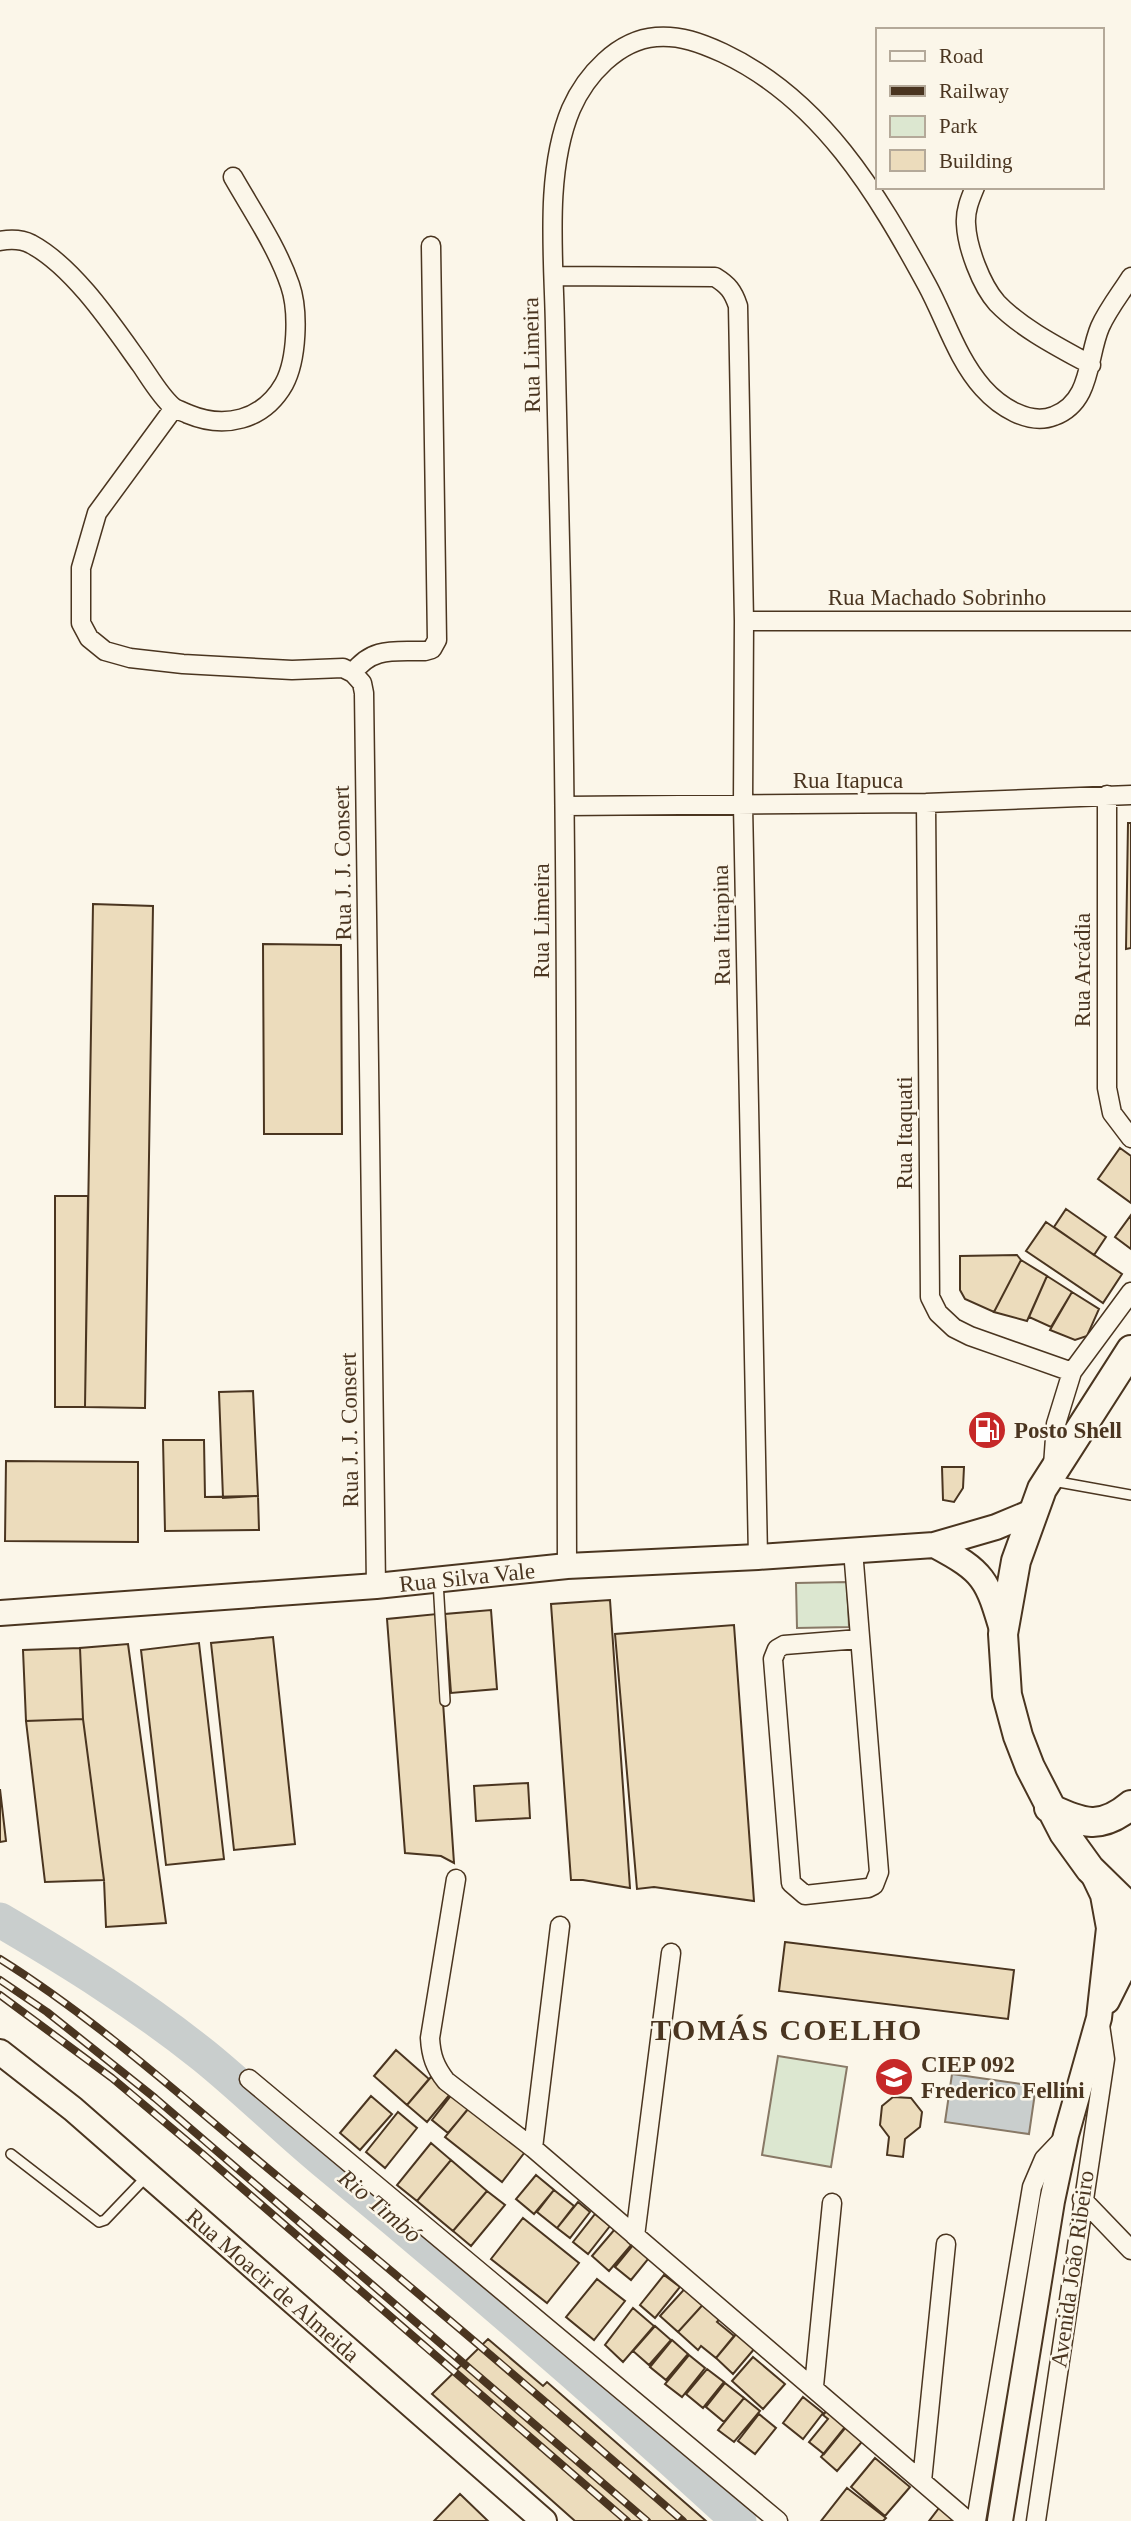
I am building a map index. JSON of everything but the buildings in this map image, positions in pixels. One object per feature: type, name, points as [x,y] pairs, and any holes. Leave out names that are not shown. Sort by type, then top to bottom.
[{"type":"main road","points":[[1003,1634],[1016,1561],[1032,1512],[1050,1475],[1121,1380],[1131,1350]]},
{"type":"main road","name":"Rua Silva Vale","points":[[0,1613],[376,1586],[567,1566],[934,1545],[996,1527],[1032,1512]]},
{"type":"main road","points":[[934,1545],[961,1559],[981,1576],[991,1594],[1003,1634],[1007,1695],[1018,1736],[1049,1808],[1091,1870],[1131,1910]]},
{"type":"main road","points":[[1049,1808],[1074,1819],[1099,1823],[1110,1820],[1131,1805]]},
{"type":"main road","name":"Avenida João Ribeiro","points":[[1000,2521],[1052,2202],[1066,2135],[1099,2018],[1109,1928],[1103,1895],[1091,1870]]},
{"type":"main road","name":"Avenida João Ribeiro","points":[[1099,2018],[1123,1969],[1131,1910]]},
{"type":"main road","name":"Rua Moacir de Almeida","points":[[0,2052],[73,2109],[544,2521]]},
{"type":"street","name":"Rua Limeira","points":[[567,1566],[566,806],[554,178],[562,138],[573,104],[593,75],[614,52],[643,38],[671,35],[704,44],[771,80],[832,138],[860,173],[886,212],[967,365],[984,389],[1007,408],[1023,416],[1041,419],[1053,417],[1067,409],[1077,398],[1091,365],[1100,328],[1131,277]]},
{"type":"street","points":[[0,241],[13,239],[29,243],[52,258],[100,311],[174,408],[205,421],[228,423],[249,416],[268,404],[284,384],[292,362],[295,317],[292,292],[285,271],[233,177]]},
{"type":"street","points":[[974,189],[969,201],[966,223],[970,248],[979,272],[997,302],[1039,335],[1091,365]]},
{"type":"street","points":[[174,408],[97,513],[81,568],[81,623],[89,638],[105,651],[130,658],[292,670],[343,668],[353,673],[370,655],[432,649],[438,640],[431,246]]},
{"type":"street","name":"Rua Limeira","points":[[554,276],[715,277],[726,283],[734,293]]},
{"type":"street","name":"Rua Itirapina","points":[[734,293],[739,318],[744,621],[743,805],[758,1557]]},
{"type":"street","name":"Rua Machado Sobrinho","points":[[744,621],[1131,621]]},
{"type":"street","name":"Rua J. J. Consert","points":[[353,673],[362,683],[364,693],[376,1586]]},
{"type":"street","name":"Rua Arcádia","points":[[1107,795],[1107,1088],[1112,1112],[1131,1138]]},
{"type":"street","name":"Rua Itapuca","points":[[566,806],[926,803],[1131,795]]},
{"type":"street","name":"Rua Itaquati","points":[[926,803],[930,1297],[938,1313],[954,1328],[1072,1372]]},
{"type":"street","points":[[1050,1475],[1056,1424],[1072,1372],[1131,1292]]},
{"type":"street","points":[[853,1550],[878,1880],[868,1888],[805,1895],[791,1883],[773,1659],[777,1649],[784,1644],[859,1639]]},
{"type":"street","points":[[456,1879],[430,2038],[431,2056],[446,2081],[533,2148],[814,2386],[968,2521]]},
{"type":"street","points":[[533,2148],[560,1926]]},
{"type":"street","points":[[635,2236],[671,1953]]},
{"type":"street","name":"Avenida João Ribeiro","points":[[1036,2521],[1105,2059],[1099,2018]]},
{"type":"street","points":[[249,2079],[778,2521]]},
{"type":"street","points":[[976,2521],[1031,2187],[1044,2159],[1066,2135]]},
{"type":"street","points":[[1082,2199],[1131,2250]]},
{"type":"street","points":[[814,2386],[832,2203]]},
{"type":"street","points":[[922,2481],[946,2244]]},
{"type":"lane","points":[[1050,1475],[1131,1495]]},
{"type":"lane","points":[[438,1580],[445,1701]]},
{"type":"lane","points":[[11,2154],[99,2222],[106,2220],[148,2175]]},
{"type":"green space","points":[[847,1582],[849,1627],[797,1628],[796,1583]]},
{"type":"green space","points":[[778,2056],[847,2067],[831,2167],[762,2155]]},
{"type":"shaded area","points":[[952,2074],[1036,2086],[1029,2134],[945,2122]]},
{"type":"waterway","name":"Rio Timbó","points":[[0,1920],[104,1984],[203,2055],[534,2338],[739,2521]]},
{"type":"railway","points":[[0,1959],[110,2037],[434,2307],[683,2521]]},
{"type":"railway","points":[[0,1980],[47,2012],[155,2098],[647,2521]]},
{"type":"railway","points":[[0,1995],[112,2078],[205,2156],[627,2521]]},
{"type":"place","name":"Posto Shell","points":[[987,1430]]},
{"type":"place","name":"CIEP 092 Frederico Fellini","points":[[894,2077]]},
{"type":"district","name":"TOMÁS COELHO","points":[[787,2030]]}]
